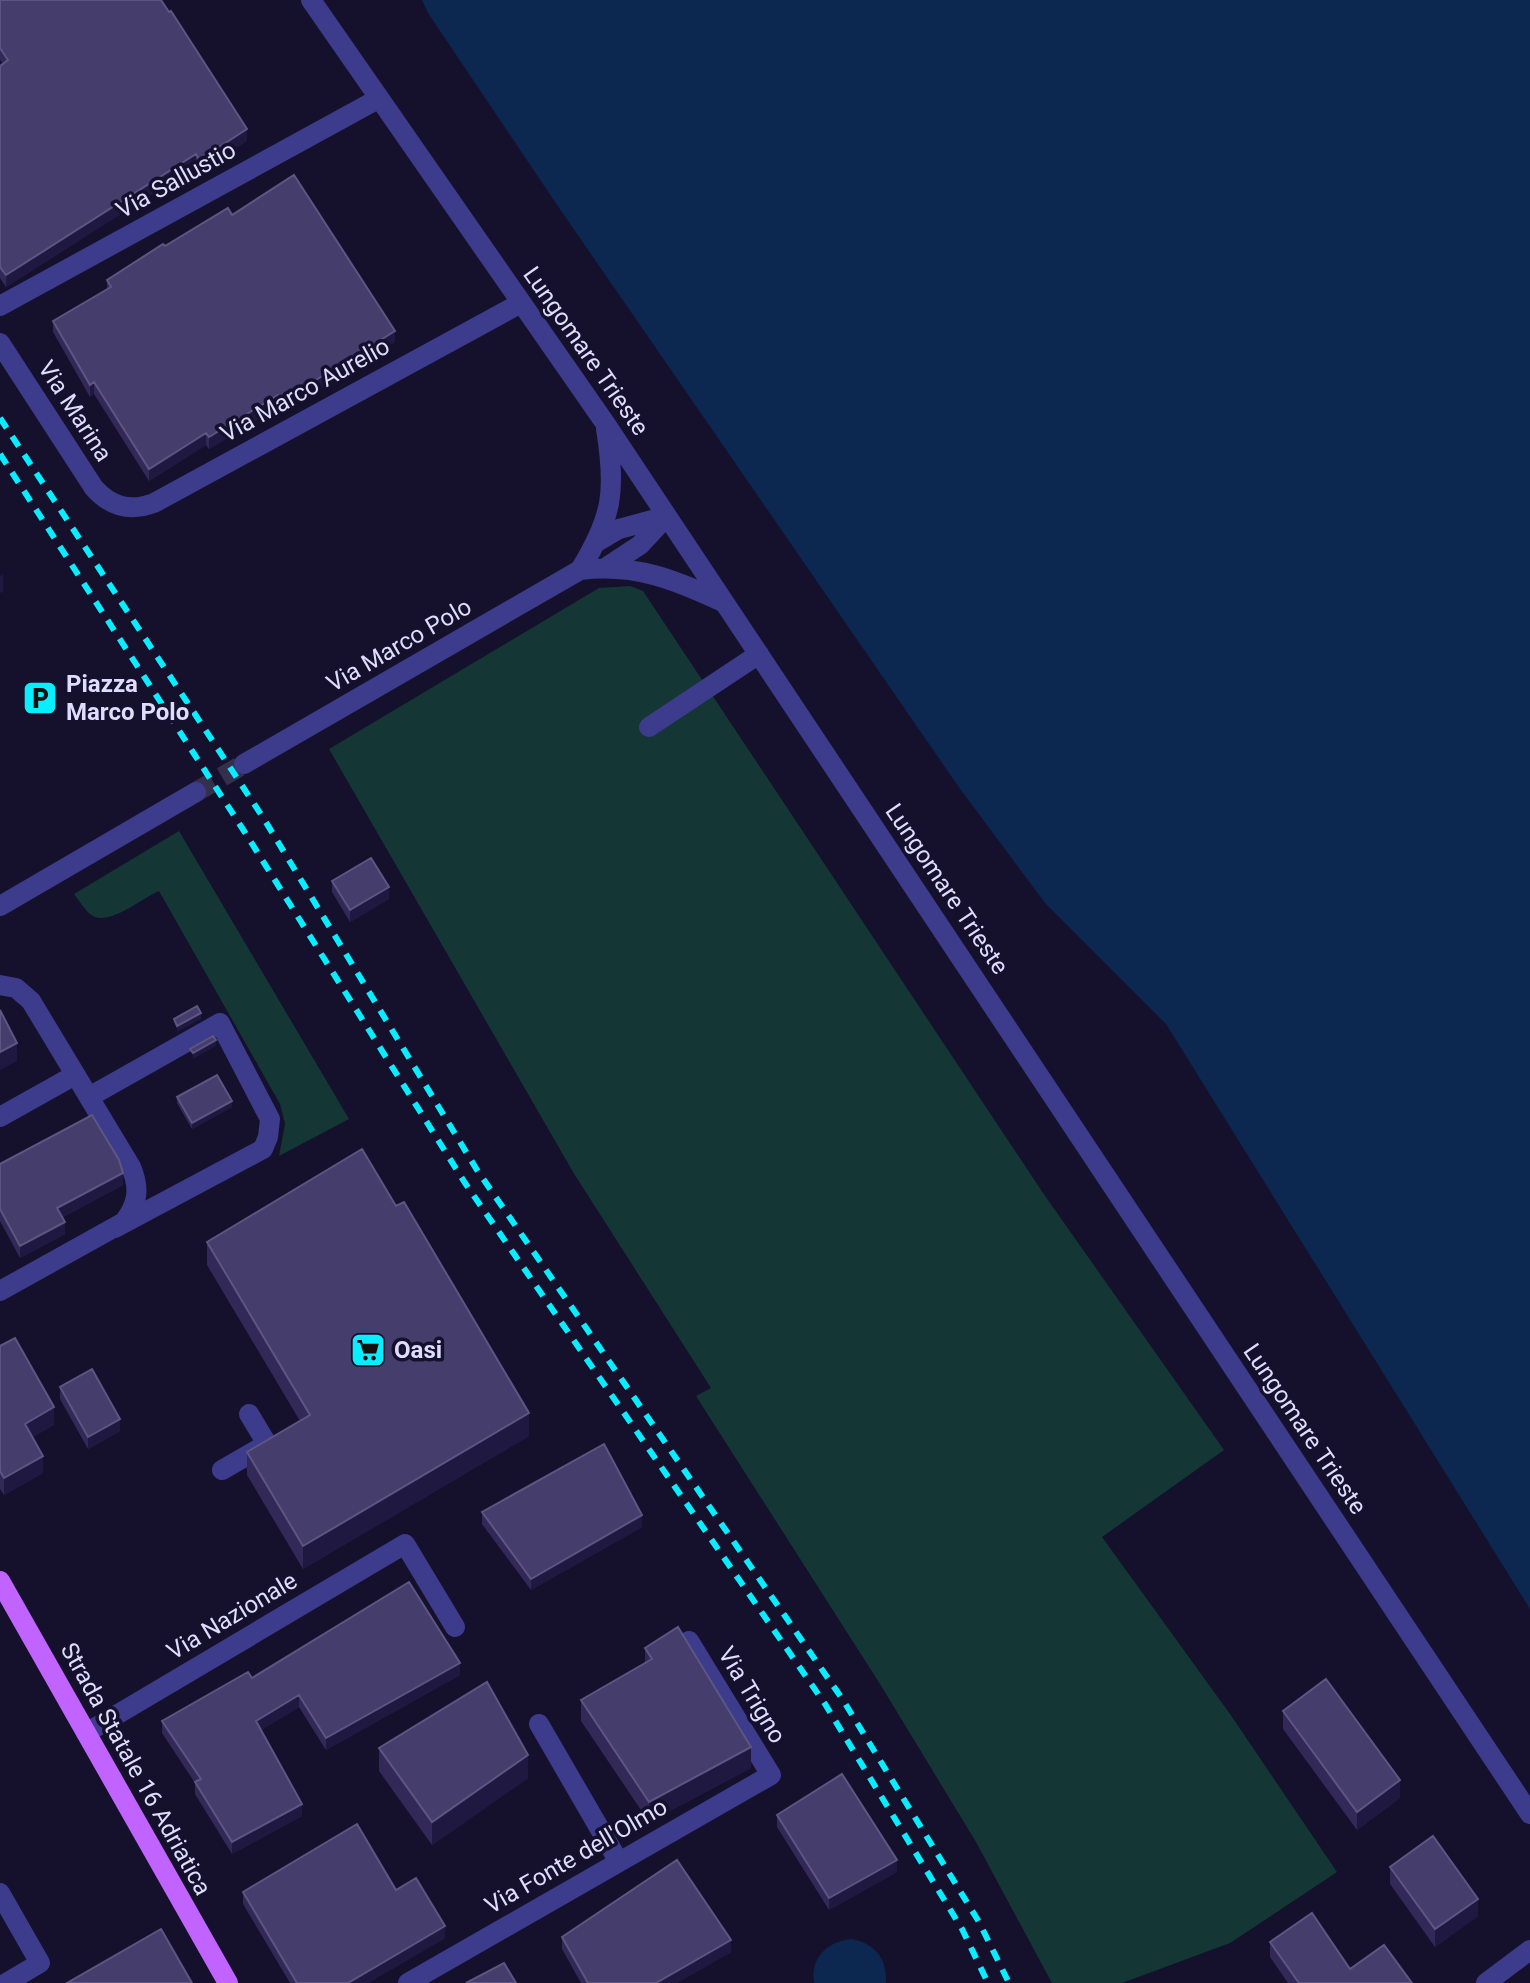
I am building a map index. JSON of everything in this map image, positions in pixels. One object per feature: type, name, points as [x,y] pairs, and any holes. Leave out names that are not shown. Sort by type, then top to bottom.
[{"type":"main road","name":"Strada Statale 16 Adriatica","points":[[0,1581],[228,1983]]},
{"type":"street","name":"Lungomare Trieste","points":[[311,0],[605,423],[1530,1814]]},
{"type":"street","name":"Via Sallustio","points":[[0,306],[378,99]]},
{"type":"street","name":"Via Marco Aurelio","points":[[111,503],[133,508],[154,503],[521,303]]},
{"type":"street","name":"Via Marina","points":[[0,343],[91,484],[111,503]]},
{"type":"street","name":"Via Marco Polo","points":[[580,570],[597,542],[613,485],[605,423]]},
{"type":"street","name":"Via Marco Polo","points":[[608,566],[640,545],[667,516]]},
{"type":"street","points":[[597,542],[619,529],[667,516]]},
{"type":"street","name":"Via Marco Polo","points":[[244,764],[580,570],[608,566],[669,578],[725,603]]},
{"type":"street","points":[[649,727],[759,654]]},
{"type":"street","points":[[0,906],[196,792]]},
{"type":"street","points":[[0,985],[16,988],[26,995],[135,1177],[136,1201],[132,1212],[115,1228]]},
{"type":"street","points":[[0,1291],[263,1149],[268,1137],[270,1119],[220,1023],[89,1097]]},
{"type":"street","points":[[0,1117],[75,1075]]},
{"type":"street","points":[[222,1470],[267,1444],[249,1414]]},
{"type":"street","name":"Via Nazionale","points":[[86,1733],[405,1544],[455,1627]]},
{"type":"street","name":"Via Trigno","points":[[689,1641],[771,1775]]},
{"type":"street","points":[[539,1724],[619,1862]]},
{"type":"street","name":"Via Fonte dell'Olmo","points":[[408,1983],[771,1775]]},
{"type":"street","points":[[0,1893],[40,1963],[5,1983],[0,1976]]},
{"type":"street","points":[[1486,1983],[1530,1950]]},
{"type":"green space","points":[[630,586],[643,591],[1043,1193],[1224,1450],[1102,1537],[1230,1714],[1337,1872],[1230,1943],[1122,1983],[1052,1983],[976,1842],[880,1684],[696,1396],[711,1388],[573,1172],[329,749],[599,588]]},
{"type":"green space","points":[[179,831],[349,1119],[279,1156],[285,1124],[280,1104],[159,891],[105,918],[90,914],[74,894]]},
{"type":"water","points":[[422,0],[1530,0],[1530,1609],[1166,1024],[1045,903],[958,786],[553,199]]},
{"type":"water","points":[[852,1939],[868,1945],[878,1954],[886,1983],[814,1983],[815,1965],[822,1952],[835,1943]]},
{"type":"building","points":[[0,0],[161,0],[247,129],[199,160],[196,154],[6,275],[0,267],[0,66],[8,60],[0,48]]},
{"type":"building","points":[[294,175],[395,331],[282,401],[278,395],[209,437],[206,433],[149,469],[94,382],[90,385],[53,321],[111,287],[107,280],[163,244],[165,246],[228,208],[232,215]]},
{"type":"building","points":[[371,858],[389,887],[350,910],[332,881]]},
{"type":"building","points":[[197,1006],[201,1013],[177,1026],[174,1019]]},
{"type":"building","points":[[0,1010],[17,1043],[0,1052]]},
{"type":"building","points":[[213,1036],[216,1040],[193,1053],[190,1049]]},
{"type":"building","points":[[217,1075],[232,1101],[192,1123],[177,1097]]},
{"type":"building","points":[[92,1115],[119,1160],[123,1173],[57,1208],[65,1222],[20,1246],[0,1209],[0,1164]]},
{"type":"building","name":"Oasi","points":[[362,1149],[396,1206],[404,1202],[529,1413],[303,1546],[247,1452],[310,1415],[207,1242]]},
{"type":"building","points":[[15,1338],[54,1407],[25,1424],[43,1456],[4,1478],[0,1471],[0,1346]]},
{"type":"building","points":[[92,1369],[120,1419],[88,1437],[60,1387]]},
{"type":"building","points":[[604,1444],[642,1515],[531,1579],[482,1512]]},
{"type":"building","points":[[409,1582],[460,1663],[326,1738],[299,1695],[256,1721],[302,1804],[232,1842],[195,1782],[201,1779],[162,1721],[248,1672],[252,1678]]},
{"type":"building","points":[[678,1627],[751,1747],[649,1802],[581,1700],[652,1659],[645,1648]]},
{"type":"building","points":[[1326,1679],[1400,1780],[1357,1812],[1283,1711]]},
{"type":"building","points":[[487,1682],[528,1755],[432,1822],[379,1748]]},
{"type":"building","points":[[842,1774],[897,1860],[829,1898],[777,1815]]},
{"type":"building","points":[[357,1824],[396,1890],[416,1878],[445,1926],[348,1983],[297,1983],[243,1892]]},
{"type":"building","points":[[1433,1836],[1478,1899],[1435,1929],[1390,1867]]},
{"type":"building","points":[[677,1860],[731,1940],[656,1983],[588,1983],[562,1937]]},
{"type":"building","points":[[1312,1913],[1350,1969],[1384,1945],[1412,1983],[1299,1983],[1270,1942]]},
{"type":"building","points":[[161,1929],[192,1983],[67,1983]]},
{"type":"building","points":[[504,1963],[516,1983],[466,1983]]},
{"type":"tunnel","points":[[196,792],[244,764]]},
{"type":"railway","points":[[0,418],[264,819],[477,1170],[843,1700],[979,1922],[1009,1983]]},
{"type":"railway","points":[[0,454],[244,831],[465,1183],[825,1704],[962,1929],[988,1983]]},
{"type":"place","name":"Piazza Marco Polo","points":[[40,698]]},
{"type":"place","name":"Oasi","points":[[368,1350]]}]
